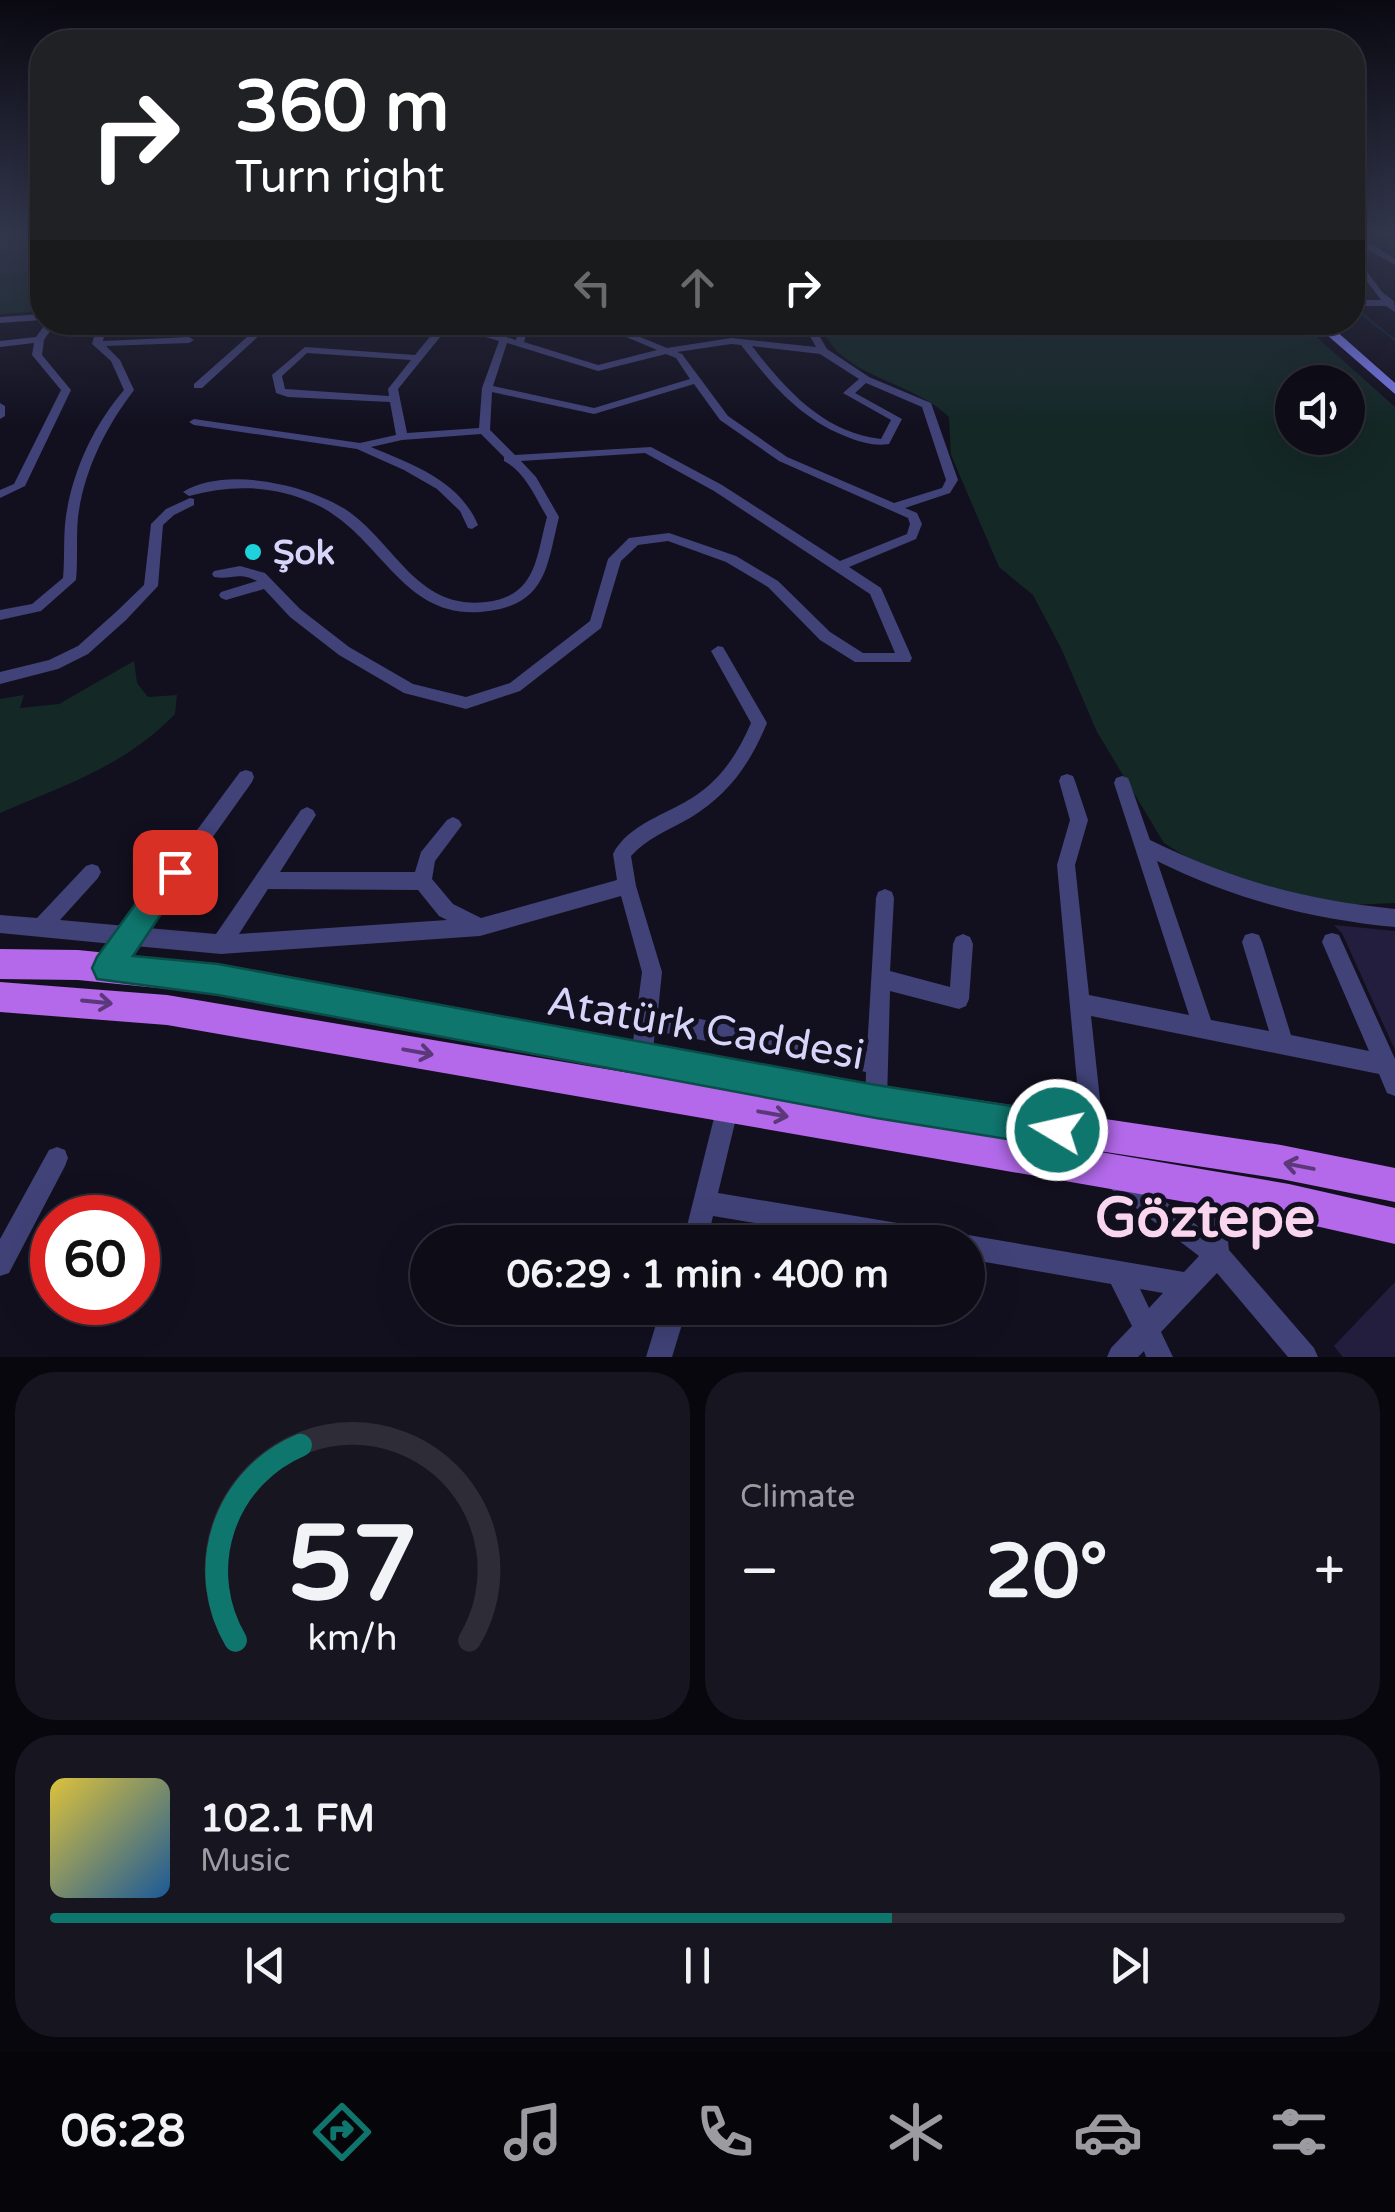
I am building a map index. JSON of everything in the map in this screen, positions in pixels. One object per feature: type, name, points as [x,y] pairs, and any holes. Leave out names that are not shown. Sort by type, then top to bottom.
[{"type":"main road","name":"Atatürk Caddesi","points":[[0,964],[107,968],[218,980],[640,1074],[728,1106],[1395,1226]]},
{"type":"main road","name":"Atatürk Caddesi","points":[[0,996],[168,1010],[640,1074],[876,1101],[1282,1162],[1395,1185]]},
{"type":"street","points":[[1365,304],[1393,305]]},
{"type":"street","points":[[0,320],[30,318]]},
{"type":"street","points":[[0,494],[18,486],[66,390],[37,355],[43,335]]},
{"type":"street","points":[[97,344],[99,335]]},
{"type":"street","points":[[198,386],[255,335]]},
{"type":"street","points":[[402,437],[393,389],[436,335]]},
{"type":"street","points":[[483,335],[598,368],[670,350],[744,342],[824,351]]},
{"type":"street","points":[[519,344],[522,335]]},
{"type":"street","points":[[630,335],[670,350],[688,364],[724,418],[745,436],[783,459],[906,510],[916,524],[912,536],[840,566]]},
{"type":"street","points":[[814,335],[824,351],[865,379],[927,405],[952,480],[946,490],[894,508]]},
{"type":"street","points":[[1333,335],[1395,390]]},
{"type":"street","points":[[0,344],[39,340]]},
{"type":"street","points":[[97,344],[190,340]]},
{"type":"street","points":[[0,678],[53,664],[83,650],[121,616],[150,586],[157,524],[210,483],[278,488],[318,500],[353,520],[432,600],[459,609],[488,608],[518,597],[533,586],[553,517],[530,478],[484,431],[486,388],[503,342]]},
{"type":"street","points":[[744,342],[790,402],[809,416],[848,434],[885,442],[897,418],[848,393],[865,379]]},
{"type":"street","points":[[0,615],[36,608],[70,580],[72,518],[86,465],[115,406],[129,390],[115,360],[97,344]]},
{"type":"street","points":[[394,399],[288,394],[280,391],[277,376],[305,350],[417,358]]},
{"type":"street","points":[[486,388],[594,412],[696,380]]},
{"type":"street","points":[[0,406],[0,416]]},
{"type":"street","points":[[194,422],[360,446],[438,482],[470,516],[472,525]]},
{"type":"street","points":[[360,446],[402,437],[484,431]]},
{"type":"street","points":[[218,574],[240,570],[260,576],[295,613],[344,651],[408,689],[466,702],[515,687],[596,624],[615,559],[634,541],[669,537],[732,559],[773,584],[825,636],[860,658],[905,658],[876,591],[718,488],[646,449],[508,459]]},
{"type":"street","points":[[226,595],[267,584]]},
{"type":"street","points":[[640,1074],[652,972],[627,886],[622,854],[632,839],[703,802],[729,780],[746,758],[759,724],[718,651]]},
{"type":"street","points":[[107,968],[128,934],[246,778]]},
{"type":"street","points":[[1068,781],[1079,820],[1066,865],[1093,1136],[1106,1172],[1216,1254],[1304,1357]]},
{"type":"street","points":[[1122,782],[1204,1028]]},
{"type":"street","points":[[221,944],[307,815]]},
{"type":"street","points":[[422,882],[426,858],[453,826]]},
{"type":"street","points":[[1142,844],[1214,881],[1342,914],[1395,918]]},
{"type":"street","points":[[42,928],[92,872]]},
{"type":"street","points":[[264,880],[422,882],[446,910],[480,927]]},
{"type":"street","points":[[0,924],[221,944],[480,927],[627,886]]},
{"type":"street","points":[[876,1101],[885,898]]},
{"type":"street","points":[[1252,942],[1283,1044]]},
{"type":"street","points":[[1332,942],[1391,1075]]},
{"type":"street","points":[[880,978],[959,999],[963,944]]},
{"type":"street","points":[[1082,1004],[1283,1044],[1391,1075]]},
{"type":"street","points":[[648,1019],[877,1064]]},
{"type":"street","points":[[700,1225],[728,1106]]},
{"type":"street","points":[[0,1264],[57,1158]]},
{"type":"street","points":[[1120,1357],[1216,1254],[1210,1190]]},
{"type":"street","points":[[706,1203],[837,1225]]},
{"type":"street","points":[[985,1250],[1188,1285]]},
{"type":"street","points":[[1119,1273],[1160,1357]]},
{"type":"street","points":[[659,1357],[669,1325]]},
{"type":"green space","points":[[0,298],[30,298],[30,312],[0,314]]},
{"type":"green space","points":[[826,335],[1314,335],[1348,365],[1275,365],[1275,455],[1365,455],[1365,380],[1395,407],[1395,903],[1327,906],[1210,872],[1164,843],[1097,732],[1033,595],[999,567],[951,455],[949,417],[924,398],[853,364]]},
{"type":"green space","points":[[134,661],[137,683],[148,697],[177,695],[175,714],[115,761],[0,813],[0,699],[24,695],[20,708],[59,704]]},
{"type":"building","points":[[1334,925],[1395,931],[1395,1050],[1342,933]]},
{"type":"building","points":[[1395,1282],[1395,1357],[1343,1357],[1334,1346]]},
{"type":"waterway","points":[[1365,316],[1395,340]]},
{"type":"place","name":"Şok","points":[[253,552]]},
{"type":"district","name":"Göztepe","points":[[1205,1217]]},
{"type":"route","points":[[175,872],[107,968],[218,980],[876,1101],[1057,1130]]}]
